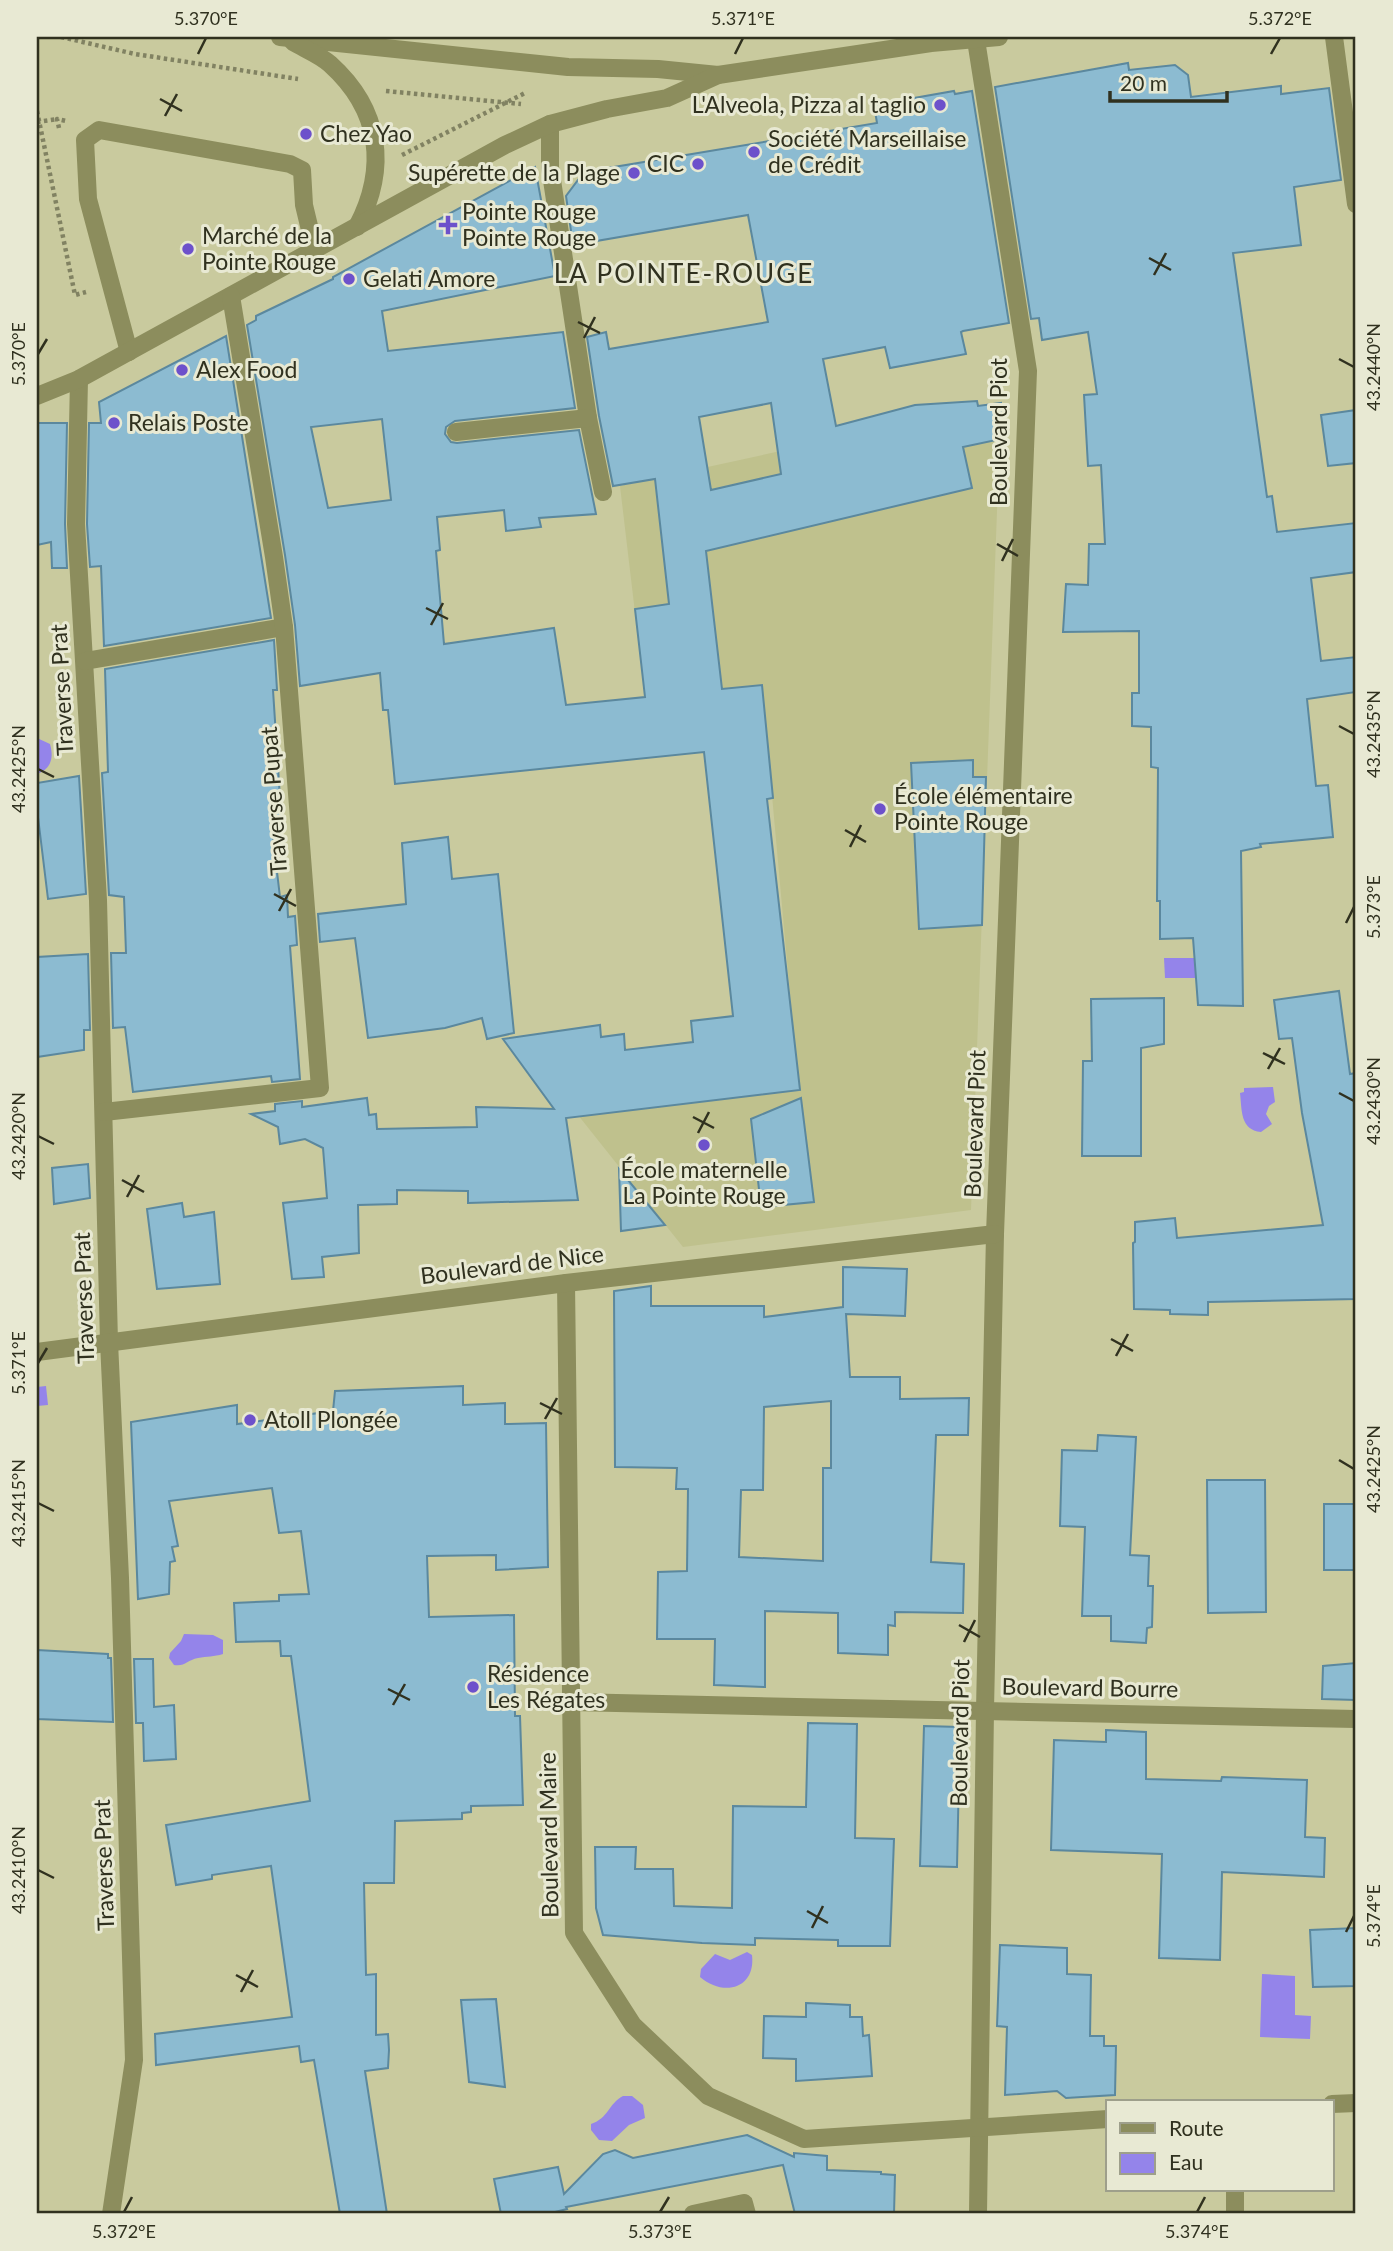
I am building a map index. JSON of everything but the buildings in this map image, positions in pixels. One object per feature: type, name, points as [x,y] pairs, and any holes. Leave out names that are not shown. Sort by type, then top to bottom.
[{"type":"street","points":[[280,37],[568,67],[658,69],[719,75],[931,43],[999,37]]},
{"type":"street","points":[[1334,37],[1356,204]]},
{"type":"street","points":[[286,38],[329,63],[362,102],[375,137],[377,167],[369,204],[357,227]]},
{"type":"street","name":"Boulevard Piot","points":[[976,40],[1028,372],[995,1234],[978,2214]]},
{"type":"street","points":[[37,396],[79,379],[505,145],[550,124],[607,109],[667,98],[719,75]]},
{"type":"street","points":[[550,124],[550,167],[588,418],[603,492]]},
{"type":"street","points":[[129,352],[88,199],[85,140],[99,130],[290,164],[302,170],[304,205],[315,251]]},
{"type":"street","name":"Traverse Pupat","points":[[104,1112],[320,1088],[284,627],[231,296]]},
{"type":"street","name":"Traverse Prat","points":[[79,379],[76,524],[98,900],[109,1342],[120,1592],[134,2060],[111,2214]]},
{"type":"street","points":[[456,432],[588,418]]},
{"type":"street","points":[[85,661],[284,627]]},
{"type":"street","name":"Boulevard de Nice","points":[[37,1352],[566,1283],[995,1234]]},
{"type":"street","name":"Boulevard Maire","points":[[566,1283],[574,1933],[633,2025],[708,2096],[804,2139],[1106,2119]]},
{"type":"street","name":"Boulevard Bourre","points":[[571,1702],[1356,1719]]},
{"type":"street","points":[[1334,2104],[1356,2103]]},
{"type":"street","points":[[1235,2192],[1235,2214]]},
{"type":"street","points":[[693,2214],[744,2203],[747,2214]]},
{"type":"path","points":[[392,160],[530,91]]},
{"type":"path","points":[[37,111],[57,205]]},
{"type":"path","points":[[37,122],[57,119]]},
{"type":"shaded area","name":"École élémentaire Pointe Rouge","points":[[1001,403],[971,1210],[683,1247],[535,1061],[793,1027],[762,685],[645,697],[620,486]]},
{"type":"water","points":[[37,738],[50,744],[52,754],[48,766],[37,774]]},
{"type":"water","points":[[1164,958],[1213,958],[1213,978],[1165,978]]},
{"type":"water","points":[[1273,1087],[1275,1102],[1269,1106],[1266,1114],[1272,1124],[1261,1132],[1254,1130],[1243,1118],[1240,1093],[1244,1092],[1244,1088]]},
{"type":"water","points":[[46,1386],[48,1405],[37,1406],[37,1387]]},
{"type":"water","points":[[184,1634],[213,1635],[223,1640],[223,1654],[174,1665],[169,1658],[170,1653]]},
{"type":"water","points":[[747,1952],[752,1955],[752,1967],[749,1976],[736,1986],[718,1987],[700,1977],[701,1969],[715,1954],[730,1960]]},
{"type":"water","points":[[1262,1974],[1295,1976],[1295,2015],[1311,2016],[1310,2039],[1260,2037]]},
{"type":"water","points":[[623,2096],[632,2096],[643,2105],[645,2118],[629,2125],[612,2141],[599,2140],[591,2130],[591,2124]]},
{"type":"place","name":"L'Alveola, Pizza al taglio","points":[[940,105]]},
{"type":"place","name":"Chez Yao","points":[[306,134]]},
{"type":"place","name":"Société Marseillaise de Crédit","points":[[754,152]]},
{"type":"place","name":"CIC","points":[[698,164]]},
{"type":"place","name":"Supérette de la Plage","points":[[634,173]]},
{"type":"place","name":"Pointe Rouge Pointe Rouge","points":[[448,225]]},
{"type":"place","name":"Marché de la Pointe Rouge","points":[[188,249]]},
{"type":"place","name":"Gelati Amore","points":[[349,279]]},
{"type":"place","name":"Alex Food","points":[[182,370]]},
{"type":"place","name":"Relais Poste","points":[[114,423]]},
{"type":"place","name":"École élémentaire Pointe Rouge","points":[[880,809]]},
{"type":"place","name":"École maternelle La Pointe Rouge","points":[[704,1145]]},
{"type":"place","name":"Atoll Plongée","points":[[250,1420]]},
{"type":"place","name":"Résidence Les Régates","points":[[473,1687]]},
{"type":"district","name":"LA POINTE-ROUGE","points":[[684,274]]}]
